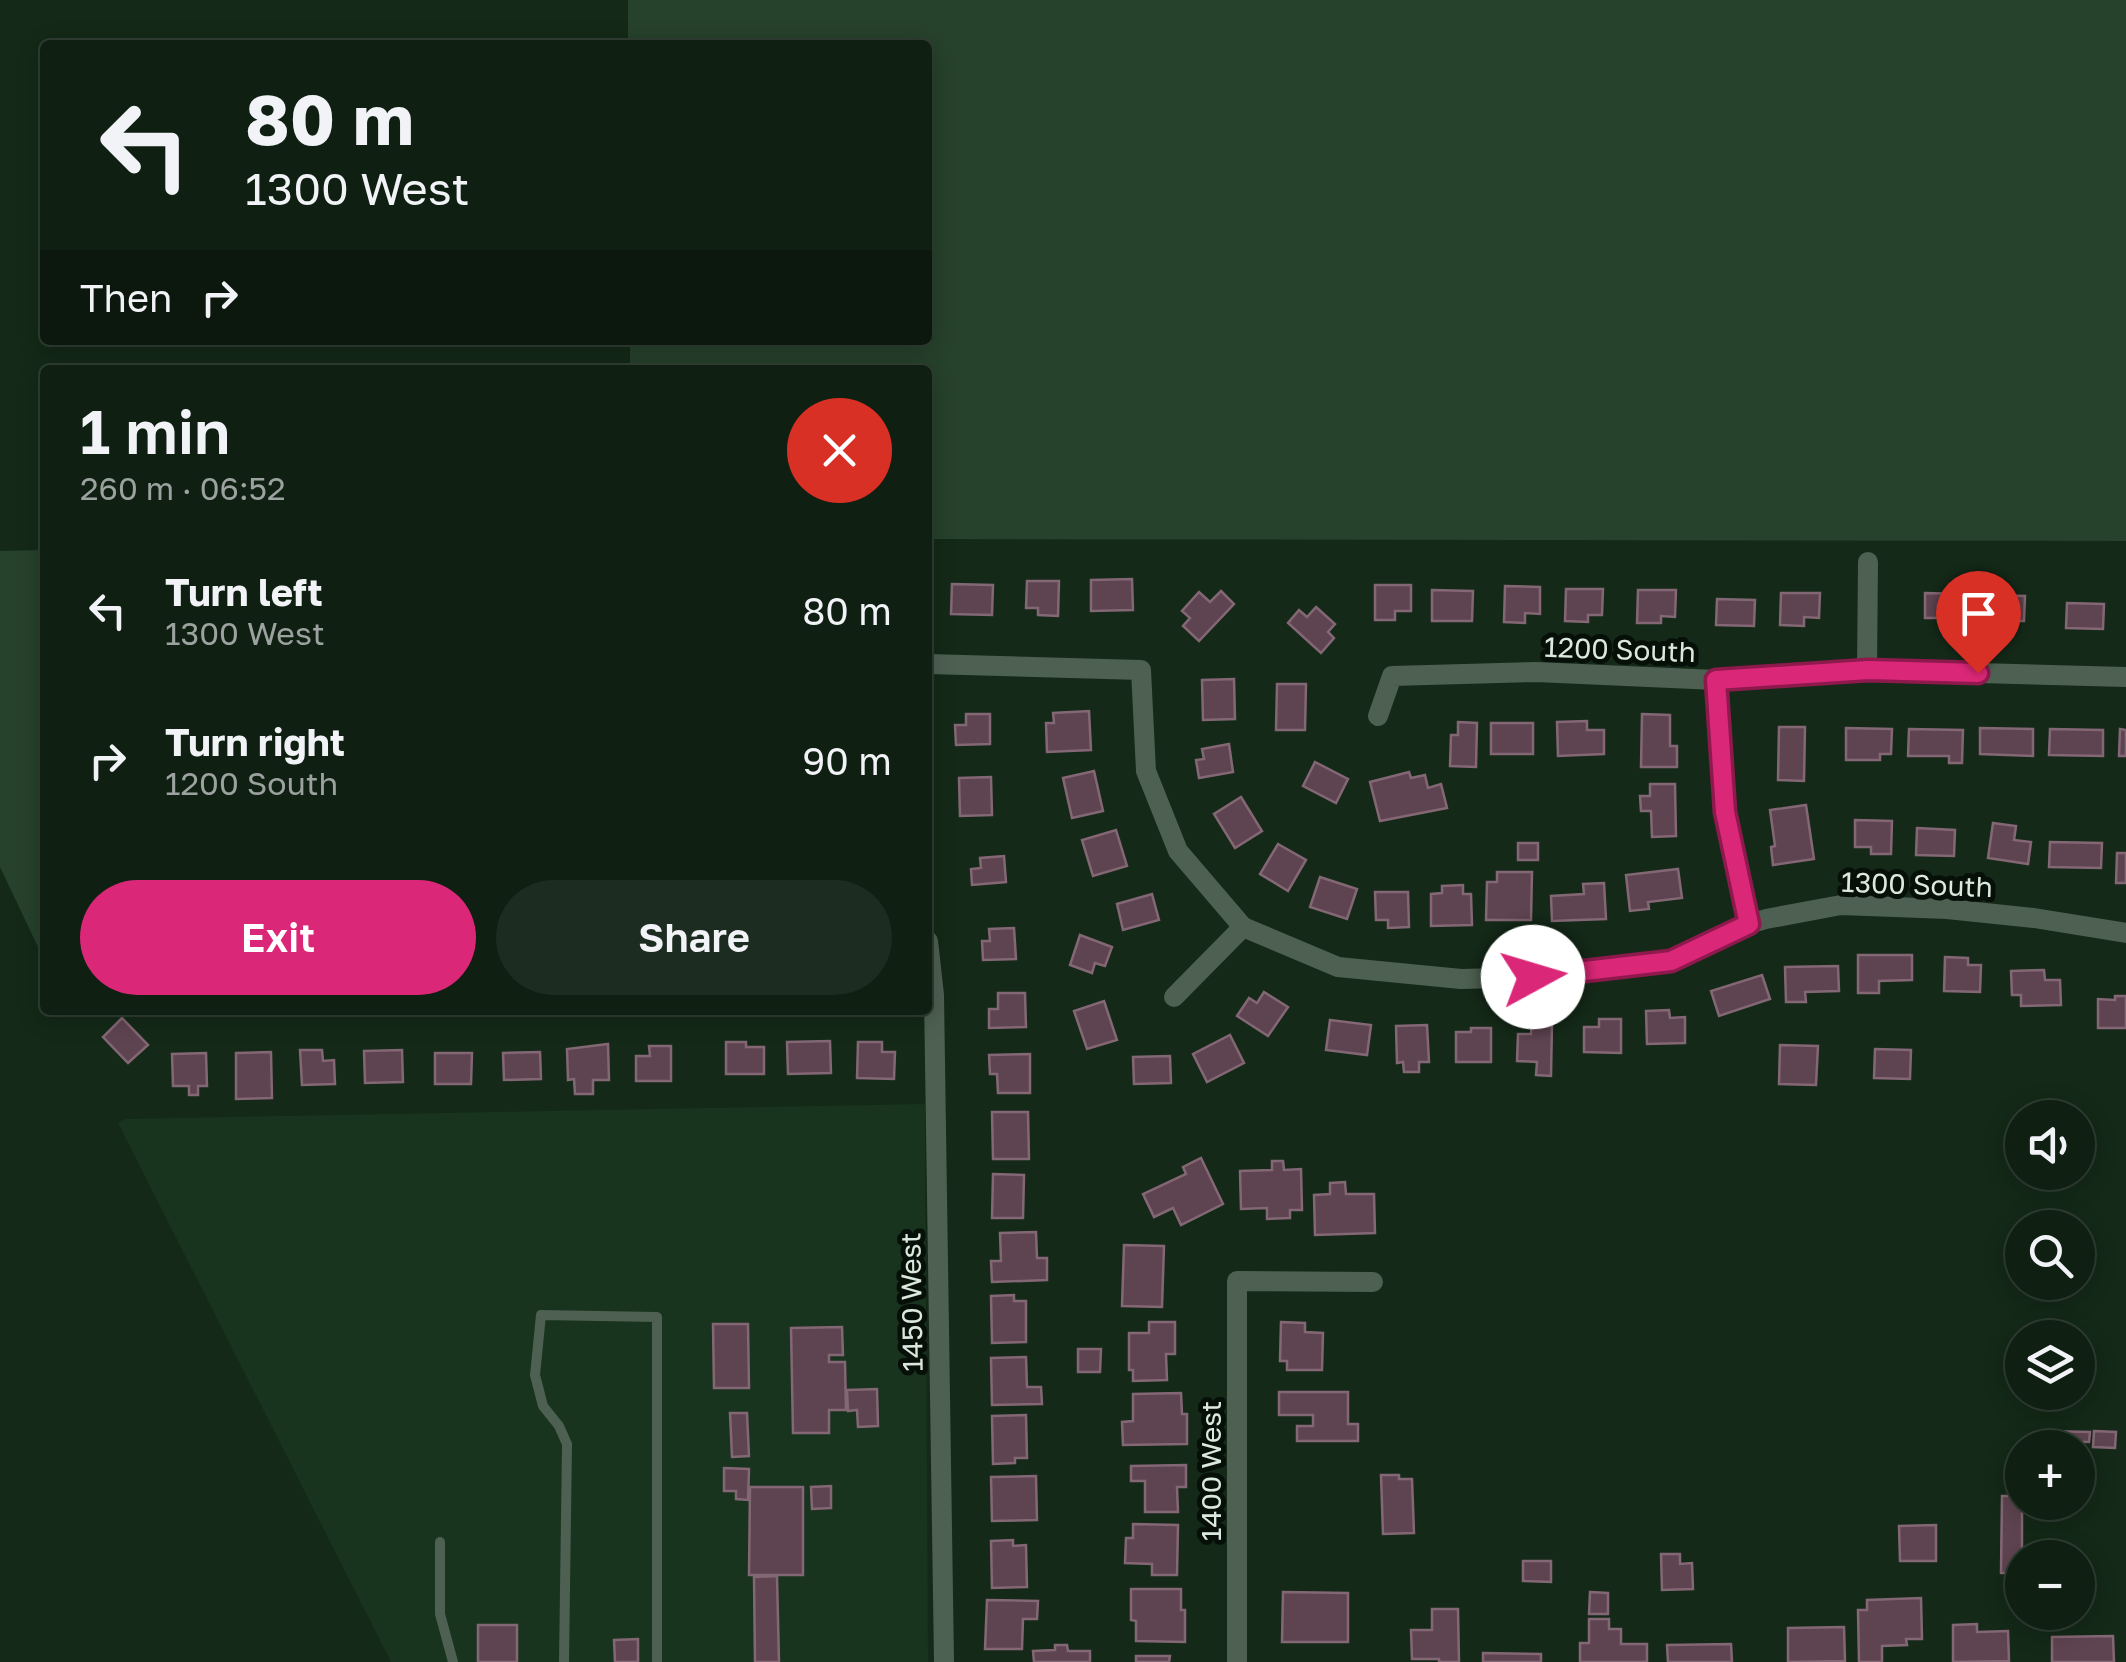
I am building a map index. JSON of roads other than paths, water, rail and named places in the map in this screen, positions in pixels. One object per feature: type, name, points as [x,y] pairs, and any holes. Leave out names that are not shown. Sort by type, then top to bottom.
[{"type":"street","points":[[1868,562],[1868,670]]},
{"type":"street","points":[[932,664],[1141,670],[1146,772],[1178,851],[1243,927],[1174,997]]},
{"type":"street","name":"1200 South","points":[[1378,716],[1392,676],[1536,672],[1716,680],[1868,670],[2126,677]]},
{"type":"street","points":[[1716,680],[1725,812],[1749,924]]},
{"type":"street","name":"1300 South","points":[[1243,927],[1338,967],[1462,978],[1533,977],[1671,961],[1766,918],[1841,905],[1946,909],[2126,933]]},
{"type":"street","name":"1450 West","points":[[931,1015],[944,1662]]},
{"type":"street","name":"1400 West","points":[[1237,1662],[1237,1281],[1374,1282]]},
{"type":"lane","points":[[564,1662],[567,1444],[543,1406],[534,1375],[541,1315],[656,1316],[657,1662]]},
{"type":"lane","points":[[440,1542],[440,1614],[453,1662]]}]
